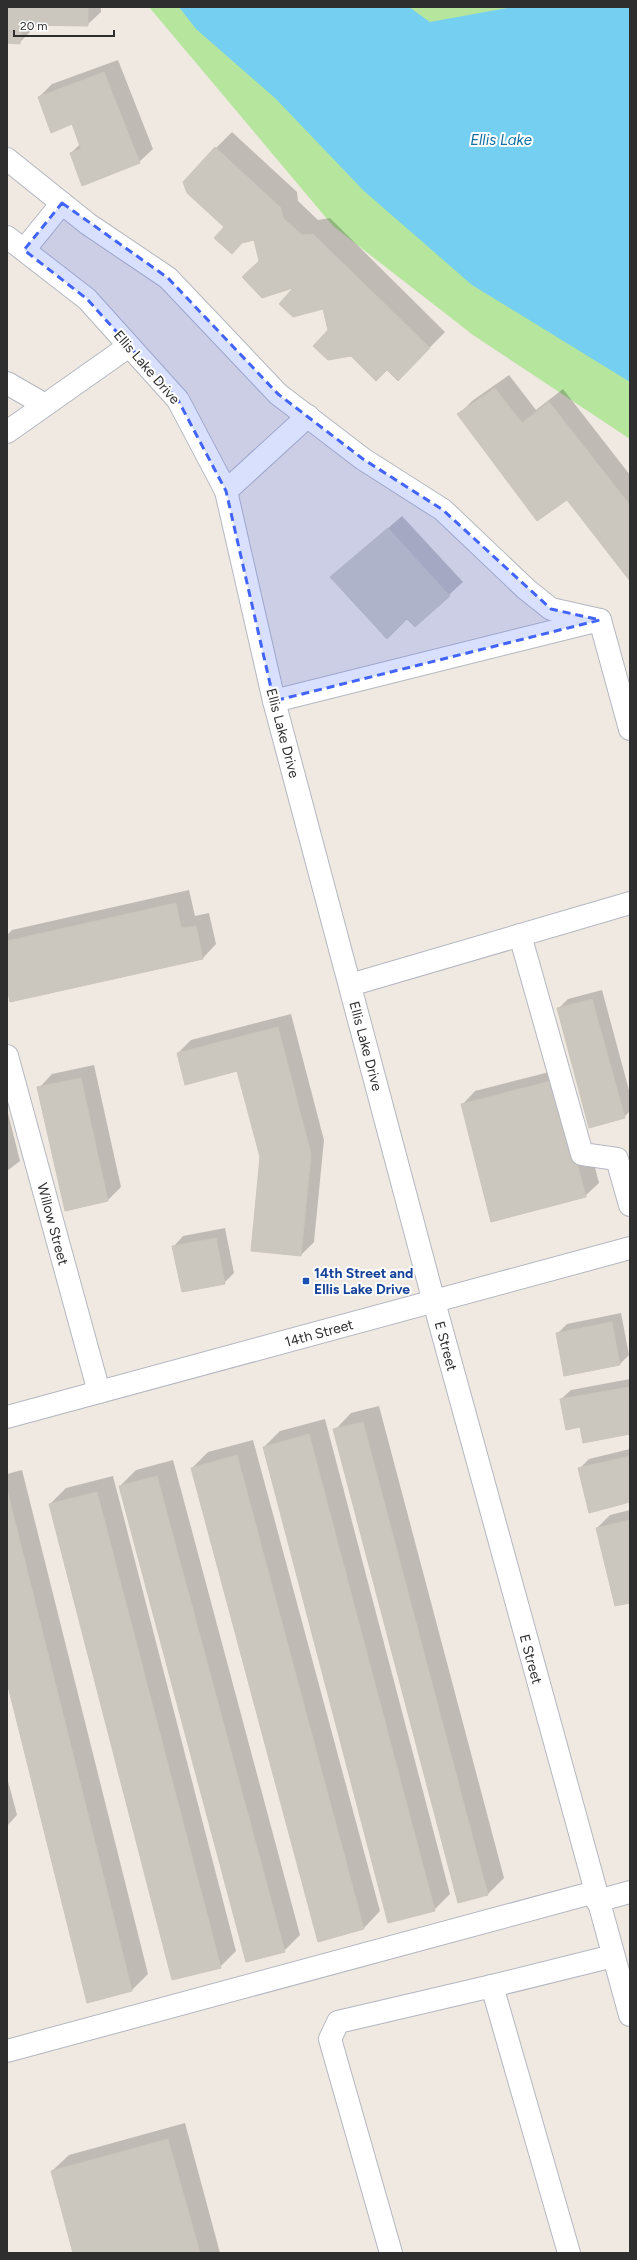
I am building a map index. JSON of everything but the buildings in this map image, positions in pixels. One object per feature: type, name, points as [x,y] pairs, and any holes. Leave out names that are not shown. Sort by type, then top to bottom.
[{"type":"street","points":[[7,158],[88,224],[168,278],[278,394],[363,459],[443,510],[526,589],[551,609],[600,620]]},
{"type":"street","points":[[24,250],[62,203]]},
{"type":"street","name":"Ellis Lake Drive","points":[[7,237],[87,299],[178,400],[226,491],[274,701],[434,1302]]},
{"type":"street","points":[[7,432],[129,346]]},
{"type":"street","points":[[7,383],[45,405]]},
{"type":"street","points":[[226,491],[308,416]]},
{"type":"street","points":[[274,701],[600,620]]},
{"type":"street","points":[[600,620],[630,729]]},
{"type":"street","points":[[350,984],[630,903]]},
{"type":"street","points":[[520,935],[582,1154],[617,1159],[630,1206]]},
{"type":"street","name":"Willow Street","points":[[7,1056],[99,1392]]},
{"type":"street","name":"14th Street","points":[[7,1416],[630,1248]]},
{"type":"street","name":"E Street","points":[[434,1302],[596,1896],[630,2015]]},
{"type":"street","points":[[7,2051],[596,1896],[630,1892]]},
{"type":"street","points":[[391,2253],[330,2039],[338,2022],[613,1956]]},
{"type":"street","points":[[492,1986],[569,2253]]},
{"type":"highlighted area","points":[[62,203],[168,278],[278,394],[363,459],[443,510],[551,609],[600,620],[274,701],[226,491],[178,400],[87,299],[24,250]]},
{"type":"green space","name":"Ellis Lake","points":[[149,7],[630,7],[630,439],[473,335],[333,226]]},
{"type":"water","name":"Ellis Lake","points":[[179,7],[409,7],[430,22],[513,7],[630,7],[630,382],[472,285],[364,191],[275,98],[196,29]]},
{"type":"place","name":"14th Street and Ellis Lake Drive","points":[[306,1281]]}]
